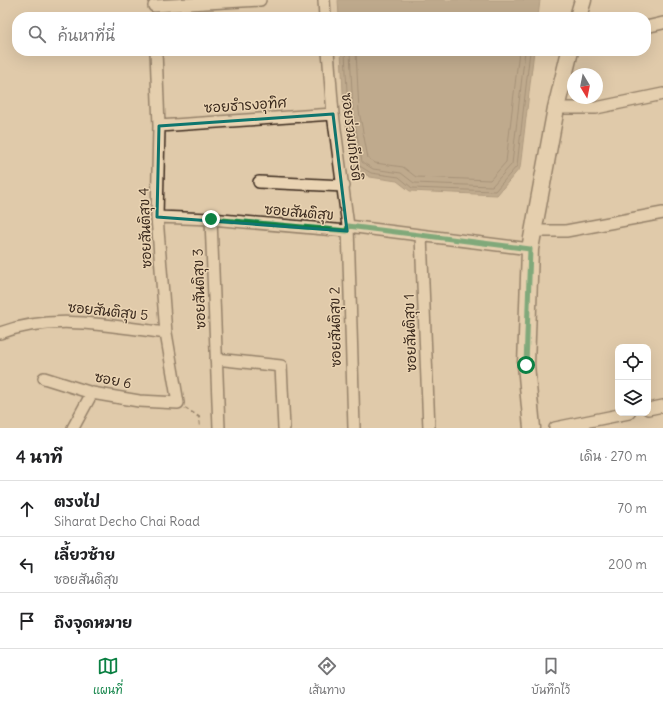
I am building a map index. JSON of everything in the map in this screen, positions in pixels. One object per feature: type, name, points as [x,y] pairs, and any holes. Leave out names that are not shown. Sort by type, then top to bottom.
[{"type":"street","points":[[154,8],[260,0]]},
{"type":"street","points":[[324,0],[325,12]]},
{"type":"street","points":[[651,26],[663,23]]},
{"type":"street","name":"ซอยสันติสุข 4","points":[[156,56],[159,126],[157,217],[166,333],[178,403]]},
{"type":"street","name":"ซอยร่วมเกียรติ","points":[[328,56],[333,114],[344,186],[348,226]]},
{"type":"street","points":[[532,428],[526,365],[530,249],[532,231],[556,108],[569,56]]},
{"type":"street","points":[[556,108],[596,108],[663,94]]},
{"type":"street","name":"ซอยธำรงอุทิศ","points":[[159,126],[333,114]]},
{"type":"street","points":[[259,182],[344,186]]},
{"type":"street","points":[[532,231],[566,231],[663,213]]},
{"type":"street","name":"ซอยสันติสุข","points":[[157,217],[211,219],[347,231],[348,226],[530,249]]},
{"type":"street","name":"ซอยสันติสุข 3","points":[[211,219],[219,428]]},
{"type":"street","name":"ซอยสันติสุข 2","points":[[348,226],[354,428]]},
{"type":"street","name":"ซอยสันติสุข 1","points":[[421,236],[429,428]]},
{"type":"street","name":"ซอยสันติสุข 5","points":[[0,333],[16,327],[60,321],[166,333]]},
{"type":"street","points":[[216,359],[281,366],[284,428]]},
{"type":"street","name":"ซอย 6","points":[[44,378],[92,393],[139,400],[178,403]]},
{"type":"street","points":[[73,428],[92,393]]},
{"type":"street","points":[[651,408],[663,406]]},
{"type":"street","points":[[555,428],[615,416]]},
{"type":"path","points":[[178,403],[199,417],[200,428]]},
{"type":"highlighted area","points":[[333,114],[347,231],[157,217],[159,126]]},
{"type":"water","points":[[338,0],[540,0],[539,12],[339,12]]},
{"type":"water","points":[[341,56],[533,56],[520,168],[497,195],[410,191],[397,181],[370,177],[354,167],[344,113]]},
{"type":"route","points":[[211,219],[347,231],[348,226],[530,249],[526,365]]}]
